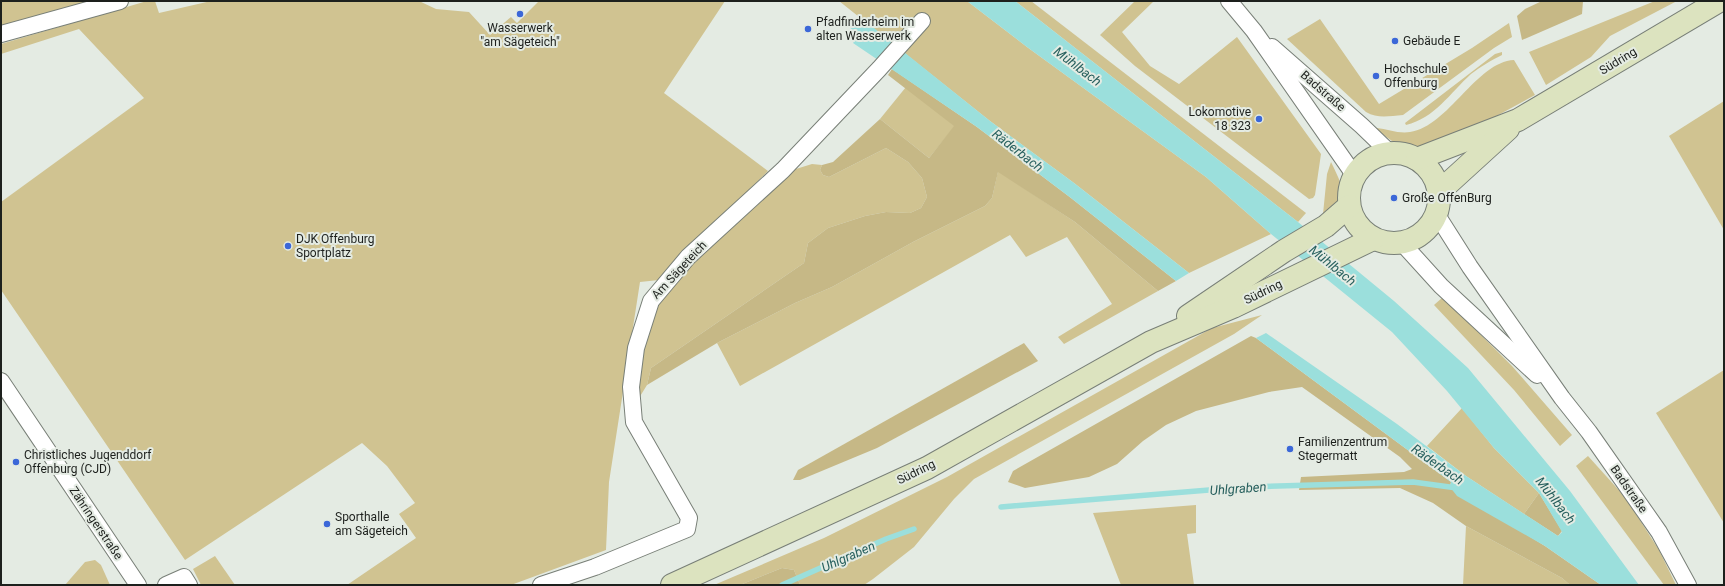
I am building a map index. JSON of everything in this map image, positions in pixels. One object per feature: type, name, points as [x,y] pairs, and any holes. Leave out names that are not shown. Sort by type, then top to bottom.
[{"type":"street","points":[[1,34],[120,1]]},
{"type":"street","name":"Badstraße","points":[[1229,1],[1254,31],[1355,176]]},
{"type":"street","name":"Südring","points":[[1417,159],[1518,120],[1719,1]]},
{"type":"street","name":"Am Sägeteich","points":[[541,585],[595,567],[687,529],[689,518],[634,422],[631,387],[636,348],[651,301],[688,257],[783,170],[900,48],[922,21]]},
{"type":"street","name":"Badstraße","points":[[1254,31],[1362,126],[1390,153]]},
{"type":"street","name":"Südring","points":[[1440,191],[1518,120]]},
{"type":"street","points":[[1390,153],[1404,154],[1417,159],[1432,172],[1440,191],[1440,203],[1437,215],[1429,228],[1417,238],[1402,243],[1386,243],[1373,239],[1357,225],[1349,206],[1350,186],[1355,176],[1364,165],[1376,157],[1390,153]]},
{"type":"street","name":"Südring","points":[[672,585],[927,468],[1151,342],[1284,251],[1326,226],[1349,206]]},
{"type":"street","name":"Badstraße","points":[[1437,215],[1470,267],[1562,398],[1589,432],[1660,532],[1688,585]]},
{"type":"street","name":"Südring","points":[[1151,342],[1233,307],[1373,239]]},
{"type":"street","name":"Badstraße","points":[[1402,243],[1441,286],[1562,398]]},
{"type":"street","name":"Zähringerstraße","points":[[1,381],[138,585]]},
{"type":"street","points":[[166,585],[184,577],[189,585]]},
{"type":"shaded area","points":[[1,1],[98,1],[1,27]]},
{"type":"shaded area","name":"DJK Offenburg Sportplatz","points":[[147,1],[155,1],[159,13],[211,1],[419,1],[436,9],[469,12],[490,35],[511,17],[517,23],[539,1],[725,1],[664,93],[768,171],[659,280],[640,282],[609,482],[606,550],[511,585],[347,585],[416,538],[399,514],[415,503],[387,466],[362,443],[185,560],[1,290],[1,202],[144,98],[79,29],[1,54],[1,44]]},
{"type":"shaded area","points":[[839,1],[967,1],[1027,47],[1206,177],[1271,234],[1189,273],[1074,183],[990,121]]},
{"type":"shaded area","points":[[1015,1],[1031,1],[1306,213],[1298,222]]},
{"type":"shaded area","points":[[1135,1],[1154,1],[1122,32],[1150,66],[1179,84],[1237,37],[1321,154],[1315,195],[1313,198],[1309,199],[1135,66],[1100,35]]},
{"type":"shaded area","points":[[1542,1],[1583,1],[1582,14],[1522,40],[1517,16],[1525,9]]},
{"type":"shaded area","points":[[1655,1],[1677,1],[1610,36],[1591,57],[1546,85],[1529,52]]},
{"type":"shaded area","points":[[1320,19],[1379,104],[1472,48],[1509,23],[1512,37],[1494,48],[1403,115],[1375,116],[1366,112],[1287,39]]},
{"type":"shaded area","points":[[1502,52],[1502,55],[1471,74],[1434,111],[1416,122],[1406,125],[1405,123],[1495,54]]},
{"type":"shaded area","points":[[1514,60],[1535,95],[1454,139],[1431,148],[1415,148],[1392,141],[1377,130],[1377,128],[1397,132],[1410,132],[1424,127],[1450,107],[1487,71],[1500,63]]},
{"type":"shaded area","points":[[892,69],[977,127],[1071,198],[1176,281],[1158,291],[1075,222],[998,172],[992,198],[985,206],[913,242],[832,287],[795,303],[717,343],[647,385],[651,368],[804,263],[808,243],[828,228],[865,216],[886,212],[910,213],[921,208],[927,197],[922,178],[908,162],[886,148],[829,177],[823,175],[820,170],[822,165],[833,162],[880,119],[929,158],[954,126],[888,75]]},
{"type":"shaded area","points":[[906,87],[955,126],[929,158],[880,119]]},
{"type":"shaded area","points":[[1724,101],[1724,230],[1669,136]]},
{"type":"shaded area","points":[[886,148],[908,162],[922,178],[927,197],[921,208],[910,213],[886,212],[865,216],[828,228],[808,243],[804,263],[651,368],[647,385],[639,398],[636,384],[643,343],[660,300],[683,273],[783,173],[812,164],[822,165],[820,170],[823,175],[829,177]]},
{"type":"shaded area","points":[[1331,162],[1339,179],[1342,191],[1338,203],[1327,218],[1323,214],[1327,174]]},
{"type":"shaded area","points":[[998,171],[1075,222],[1158,291],[1064,344],[1058,337],[1112,304],[1067,237],[1026,257],[1010,235],[740,386],[717,343],[795,303],[832,287],[913,242],[985,206],[992,198]]},
{"type":"shaded area","points":[[1443,297],[1512,366],[1572,435],[1560,446],[1514,390],[1434,305]]},
{"type":"shaded area","points":[[1262,315],[1234,334],[974,479],[954,499],[914,547],[864,585],[800,585],[794,570],[782,568],[740,585],[714,585],[824,538],[947,477],[1212,328]]},
{"type":"shaded area","points":[[1251,336],[1256,338],[1451,482],[1450,487],[1545,546],[1601,585],[1570,585],[1562,578],[1466,526],[1433,503],[1400,488],[1299,490],[1301,477],[1404,472],[1412,469],[1400,457],[1302,387],[1269,392],[1196,411],[1166,425],[1143,441],[1117,464],[1089,477],[1025,488],[1008,482],[1013,471]]},
{"type":"shaded area","points":[[1024,343],[1038,361],[877,448],[800,480],[793,480],[798,470]]},
{"type":"shaded area","points":[[1724,370],[1724,523],[1656,413]]},
{"type":"shaded area","points":[[1462,408],[1494,448],[1539,493],[1524,514],[1466,476],[1427,446]]},
{"type":"shaded area","points":[[1588,456],[1625,497],[1659,550],[1676,585],[1664,585],[1576,466]]},
{"type":"shaded area","points":[[1539,493],[1562,531],[1558,536],[1524,514]]},
{"type":"shaded area","points":[[1196,505],[1196,533],[1187,534],[1194,585],[1121,585],[1093,513]]},
{"type":"shaded area","points":[[1466,526],[1562,578],[1570,585],[1463,585]]},
{"type":"shaded area","points":[[215,556],[235,585],[201,585],[193,569]]},
{"type":"shaded area","points":[[95,560],[101,565],[110,585],[65,585],[85,562]]},
{"type":"shaded area","points":[[782,568],[794,570],[800,585],[740,585]]},
{"type":"water","points":[[967,1],[1015,1],[1298,222],[1394,301],[1468,368],[1570,491],[1639,585],[1601,585],[1545,546],[1457,496],[1450,487],[1451,482],[1256,338],[1266,333],[1397,424],[1466,476],[1558,536],[1562,532],[1539,493],[1494,448],[1447,391],[1392,332],[1271,234],[1206,177],[1027,47]]},
{"type":"water","name":"Räderbach","points":[[859,16],[990,121],[1074,183],[1189,273],[1176,281],[1071,198],[977,127],[853,43],[859,35],[849,27]]},
{"type":"waterway","name":"Uhlgraben","points":[[1001,507],[1246,487],[1413,482],[1457,488]]},
{"type":"waterway","name":"Uhlgraben","points":[[782,585],[886,539],[914,529]]},
{"type":"place","name":"Wasserwerk \"am Sägeteich\"","points":[[520,14]]},
{"type":"place","name":"Pfadfinderheim im alten Wasserwerk","points":[[808,29]]},
{"type":"place","name":"Gebäude E","points":[[1395,41]]},
{"type":"place","name":"Hochschule Offenburg","points":[[1376,76]]},
{"type":"place","name":"Lokomotive 18 323","points":[[1259,119]]},
{"type":"place","name":"Große OffenBurg","points":[[1394,198]]},
{"type":"place","name":"DJK Offenburg Sportplatz","points":[[288,246]]},
{"type":"place","name":"Familienzentrum Stegermatt","points":[[1290,449]]},
{"type":"place","name":"Christliches Jugenddorf Offenburg (CJD)","points":[[16,462]]},
{"type":"place","name":"Sporthalle am Sägeteich","points":[[327,524]]},
{"type":"water label","name":"Mühlbach","points":[[1078,66]]},
{"type":"water label","name":"Mühlbach","points":[[1333,265]]},
{"type":"water label","name":"Mühlbach","points":[[1556,500]]}]
